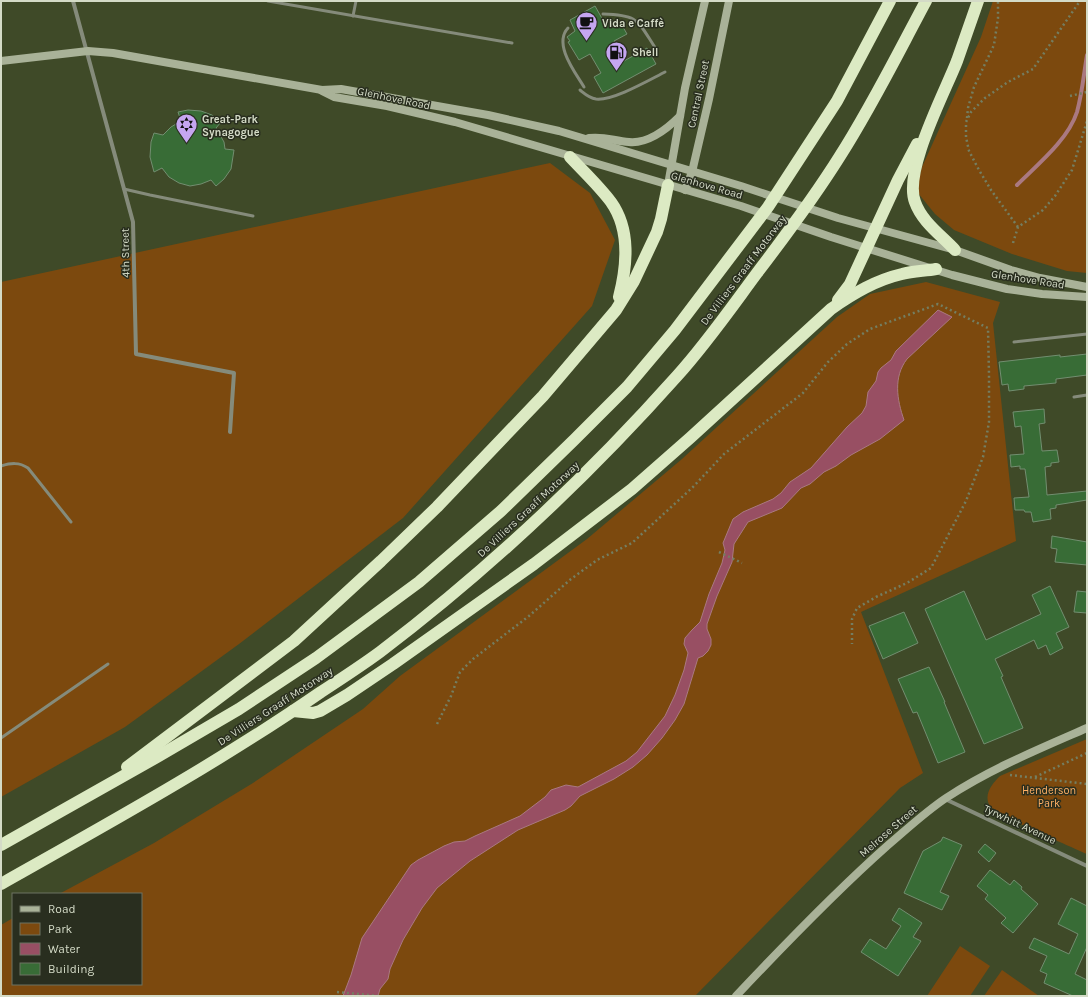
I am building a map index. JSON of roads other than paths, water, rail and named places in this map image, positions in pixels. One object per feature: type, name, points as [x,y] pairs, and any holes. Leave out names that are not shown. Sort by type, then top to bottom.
[{"type":"highway","points":[[1,845],[239,709],[316,658],[419,582],[501,512],[627,387],[654,355],[768,207],[837,101],[890,1]]},
{"type":"highway","name":"De Villiers Graaff Motorway","points":[[1,884],[188,777],[293,711],[378,653],[476,575],[526,531],[588,472],[678,374],[726,315],[794,225],[840,156],[867,111],[926,1]]},
{"type":"highway","points":[[958,251],[925,221],[914,200],[913,192],[916,167],[978,1]]},
{"type":"highway","points":[[831,309],[850,284],[898,180],[936,111]]},
{"type":"highway","points":[[570,157],[612,203],[620,218],[625,238],[626,253],[623,282],[616,310]]},
{"type":"highway","points":[[65,809],[128,766],[294,641],[403,539],[493,450],[543,396],[616,310],[634,281],[656,232],[661,219],[668,185]]},
{"type":"highway","points":[[293,711],[313,713],[320,711],[347,695],[540,560],[632,489],[831,309],[872,284],[904,273],[936,270]]},
{"type":"main road","name":"Central Street","points":[[668,185],[685,88],[704,1]]},
{"type":"main road","name":"Central Street","points":[[685,190],[692,172],[709,99],[729,1]]},
{"type":"main road","name":"Glenhove Road","points":[[1,61],[88,51],[113,53],[322,90],[341,89],[437,105],[559,131],[741,186],[838,218],[958,251],[1011,270],[1040,278],[1087,286]]},
{"type":"main road","name":"Glenhove Road","points":[[322,90],[334,97],[387,106],[455,122],[741,206],[831,237],[952,275],[1007,289],[1042,294],[1087,297]]},
{"type":"main road","points":[[586,139],[599,137],[637,142],[657,135],[668,128],[680,116]]},
{"type":"main road","name":"Melrose Street","points":[[736,996],[840,888],[912,825],[945,799],[975,780],[1017,759],[1087,728]]},
{"type":"street","name":"4th Street","points":[[73,1],[88,51],[133,222],[136,354],[234,373],[230,432]]},
{"type":"street","name":"Tyrwhitt Avenue","points":[[945,799],[1087,866]]},
{"type":"lane","points":[[268,1],[512,43]]},
{"type":"lane","points":[[353,16],[356,1]]},
{"type":"lane","points":[[603,14],[619,14],[634,18],[656,49]]},
{"type":"lane","points":[[568,28],[562,41],[563,46],[568,62],[584,87]]},
{"type":"lane","points":[[580,90],[587,96],[595,99],[610,98],[665,72]]},
{"type":"lane","points":[[124,188],[150,195],[253,216]]},
{"type":"lane","points":[[1014,342],[1087,334]]},
{"type":"lane","points":[[1074,397],[1087,394]]},
{"type":"lane","points":[[1,466],[16,464],[23,465],[28,468],[71,522]]},
{"type":"lane","points":[[1,738],[108,664]]},
{"type":"water","points":[[938,310],[952,317],[907,359],[900,373],[898,381],[898,397],[904,420],[880,439],[851,455],[836,466],[824,472],[810,484],[801,488],[782,508],[748,522],[734,544],[732,562],[707,624],[711,645],[703,656],[698,658],[684,704],[662,738],[647,755],[633,767],[614,779],[580,796],[565,810],[518,830],[470,861],[437,888],[422,908],[403,940],[390,969],[388,979],[380,989],[378,996],[343,996],[362,938],[411,865],[444,846],[454,842],[465,841],[520,816],[545,797],[551,790],[566,785],[578,787],[626,761],[637,752],[665,716],[675,695],[684,670],[688,653],[684,644],[685,638],[700,622],[709,594],[722,563],[725,550],[723,543],[733,519],[743,512],[773,499],[781,493],[790,482],[811,468],[847,427],[862,413],[866,406],[868,392],[876,381],[878,372],[881,368],[891,360],[896,351]]},
{"type":"waterway","points":[[1017,185],[1051,152],[1073,122],[1082,91],[1087,55]]},
{"type":"place","name":"Vida e Caffè","points":[[587,42]]},
{"type":"place","name":"Shell","points":[[617,72]]},
{"type":"place","name":"Great-Park Synagogue","points":[[187,144]]},
{"type":"park label","name":"Henderson Park","points":[[1049,796]]}]
